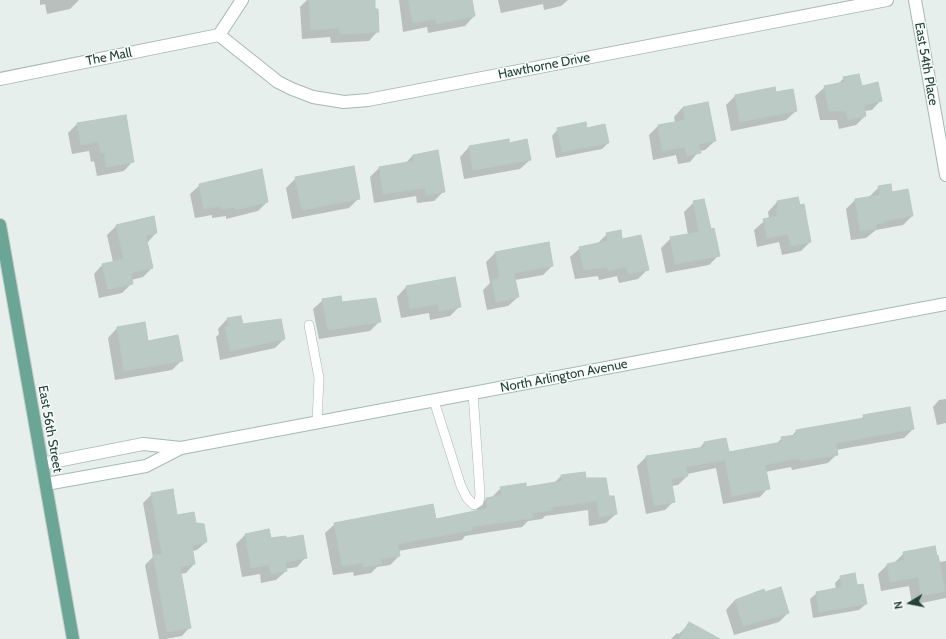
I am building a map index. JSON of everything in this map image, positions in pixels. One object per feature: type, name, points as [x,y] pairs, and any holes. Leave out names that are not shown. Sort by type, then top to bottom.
[{"type":"main road","name":"East 56th Street","points":[[0,225],[73,639]]},
{"type":"street","points":[[219,35],[242,0]]},
{"type":"street","name":"Hawthorne Drive","points":[[219,35],[278,82],[313,98],[344,102],[383,97],[887,0]]},
{"type":"street","name":"East 54th Place","points":[[915,0],[946,175]]},
{"type":"street","name":"The Mall","points":[[0,79],[219,35]]},
{"type":"street","name":"North Arlington Avenue","points":[[46,484],[146,466],[181,448],[946,304]]},
{"type":"street","name":"North Arlington Avenue","points":[[42,464],[144,444],[181,448]]},
{"type":"lane","points":[[309,325],[319,378],[317,422]]},
{"type":"lane","points":[[434,400],[461,486],[467,498],[474,504],[479,502],[480,494],[473,393]]},
{"type":"building","points":[[309,0],[375,0],[375,9],[378,9],[379,32],[340,34],[339,28],[311,30]]},
{"type":"building","points":[[408,0],[472,0],[475,16],[437,24],[436,19],[413,23]]},
{"type":"building","points":[[859,74],[862,86],[878,82],[882,101],[864,105],[866,116],[848,120],[846,111],[829,111],[824,86],[844,82],[843,77]]},
{"type":"building","points":[[775,87],[776,92],[793,89],[797,111],[740,122],[735,95]]},
{"type":"building","points":[[708,102],[716,141],[699,144],[701,153],[687,156],[685,147],[662,151],[658,125],[685,120],[683,107]]},
{"type":"building","points":[[126,115],[134,162],[106,167],[104,152],[101,153],[98,142],[81,145],[77,123]]},
{"type":"building","points":[[586,122],[587,128],[605,124],[609,143],[562,152],[557,128]]},
{"type":"building","points":[[509,139],[509,143],[527,139],[531,160],[473,170],[469,146]]},
{"type":"building","points":[[438,150],[445,192],[426,195],[425,188],[383,194],[379,167],[414,161],[413,155]]},
{"type":"building","points":[[354,166],[360,199],[302,210],[295,177]]},
{"type":"building","points":[[262,169],[268,202],[235,210],[235,207],[221,209],[221,206],[204,209],[199,184]]},
{"type":"building","points":[[891,184],[892,192],[908,189],[913,216],[884,221],[884,223],[876,224],[876,229],[860,231],[855,199],[880,195],[878,186]]},
{"type":"building","points":[[798,197],[800,205],[804,204],[811,242],[791,246],[788,234],[767,238],[763,219],[777,216],[777,201]]},
{"type":"building","points":[[704,199],[711,229],[714,228],[720,256],[675,264],[670,237],[699,232],[693,201]]},
{"type":"building","points":[[154,216],[157,233],[146,236],[153,268],[131,273],[133,284],[108,289],[102,264],[124,259],[116,225]]},
{"type":"building","points":[[621,230],[622,239],[641,235],[649,270],[628,274],[627,267],[608,271],[608,267],[584,270],[579,247],[608,241],[606,233]]},
{"type":"building","points":[[549,242],[553,266],[514,273],[519,297],[496,302],[492,280],[500,278],[495,252]]},
{"type":"building","points":[[455,277],[461,307],[439,311],[438,304],[410,309],[406,286]]},
{"type":"building","points":[[341,296],[342,302],[376,298],[381,322],[328,330],[322,299]]},
{"type":"building","points":[[241,316],[243,324],[281,319],[285,339],[230,351],[225,327],[229,326],[227,318]]},
{"type":"building","points":[[145,322],[148,341],[178,335],[183,361],[124,371],[117,327]]},
{"type":"building","points":[[910,407],[914,429],[836,443],[838,455],[800,461],[800,458],[765,465],[770,489],[732,496],[725,460],[686,467],[688,476],[671,479],[675,502],[654,506],[646,456],[705,447],[704,442],[726,438],[729,452],[782,442],[781,437],[796,435],[796,430],[864,418],[863,415]]},
{"type":"building","points":[[585,472],[586,478],[606,478],[609,496],[614,496],[617,514],[599,517],[597,501],[552,507],[553,510],[532,513],[533,518],[471,527],[472,530],[398,544],[400,556],[381,559],[382,564],[363,567],[363,563],[342,566],[334,523],[433,504],[436,519],[487,508],[486,498],[502,495],[500,487],[526,483],[526,487],[562,481],[561,475]]},
{"type":"building","points":[[173,489],[177,515],[194,512],[196,523],[204,524],[207,542],[192,545],[195,564],[180,567],[191,628],[167,632],[153,555],[162,554],[151,493]]},
{"type":"building","points":[[269,529],[271,538],[286,536],[286,538],[303,535],[307,558],[285,562],[287,571],[271,574],[269,565],[251,568],[245,534]]},
{"type":"building","points":[[935,546],[945,591],[921,596],[918,577],[890,582],[887,564],[905,560],[903,552]]},
{"type":"building","points":[[855,573],[857,585],[863,584],[867,604],[819,612],[816,592],[842,587],[840,576]]},
{"type":"building","points":[[781,587],[789,613],[743,626],[735,600],[764,589],[765,592]]},
{"type":"building","points":[[689,622],[720,639],[679,639]]}]
